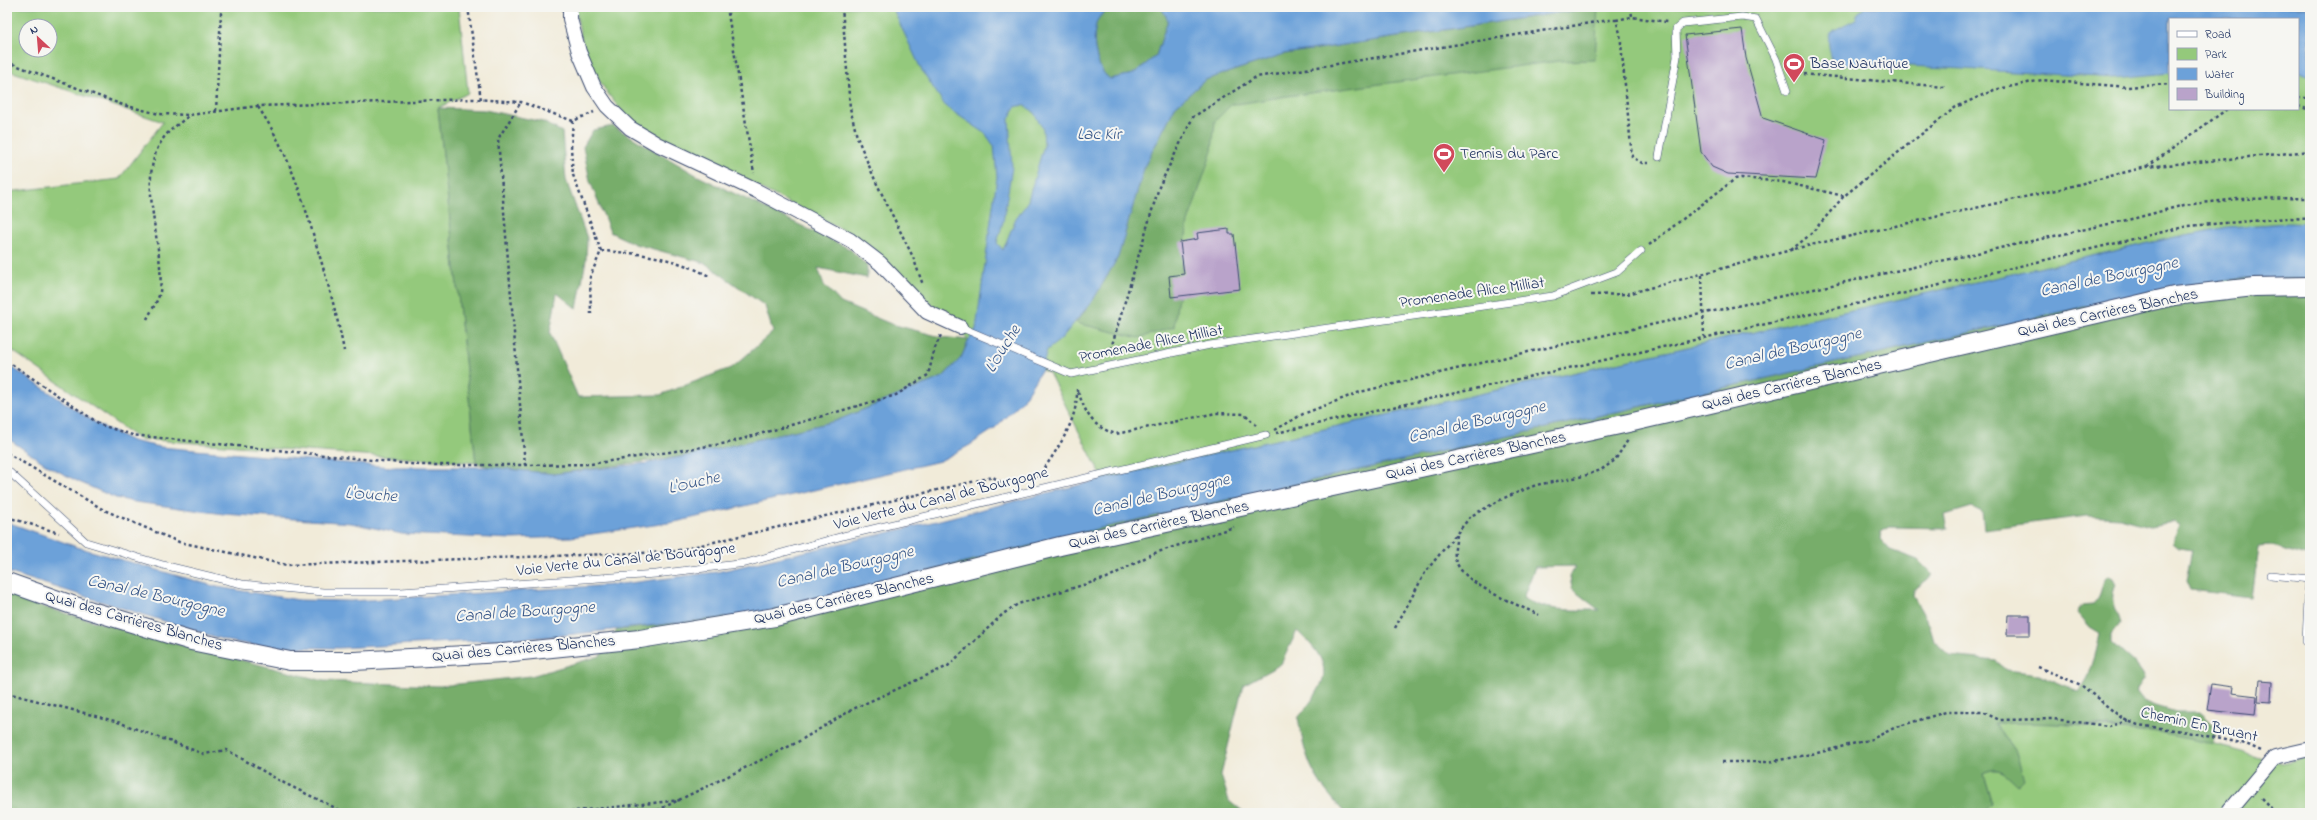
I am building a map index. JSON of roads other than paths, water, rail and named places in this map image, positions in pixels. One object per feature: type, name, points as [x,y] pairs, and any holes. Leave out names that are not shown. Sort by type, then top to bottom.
[{"type":"street","points":[[570,7],[570,18],[586,69],[607,106],[630,128],[657,144],[757,191],[850,240],[880,263],[927,312],[960,327]]},
{"type":"street","name":"Quai des Carrières Blanches","points":[[7,582],[72,605],[191,641],[290,661],[354,661],[511,652],[640,639],[775,617],[1060,546],[1633,422],[2174,296],[2254,287],[2310,286]]},
{"type":"street","points":[[2228,813],[2275,757],[2310,749]]},
{"type":"lane","points":[[1660,157],[1677,57],[1676,29],[1678,26],[1701,20],[1742,17],[1756,19],[1781,73],[1786,91]]},
{"type":"lane","name":"Promenade Alice Milliat","points":[[960,327],[1071,374],[1210,345],[1553,296],[1617,272],[1641,251]]},
{"type":"lane","name":"Voie Verte du Canal de Bourgogne","points":[[7,470],[86,542],[163,565],[242,584],[323,592],[401,592],[656,574],[746,562],[842,536],[1266,435]]},
{"type":"lane","points":[[2270,575],[2310,579],[2306,641]]},
{"type":"water","points":[[892,7],[1110,7],[1098,19],[1094,36],[1098,61],[1105,74],[1110,79],[1133,74],[1156,56],[1168,20],[1161,7],[1596,7],[1284,54],[1205,80],[1175,107],[1145,165],[1118,257],[1093,300],[1061,339],[1047,350],[1042,369],[1022,401],[994,429],[970,445],[940,461],[675,522],[571,537],[512,539],[402,534],[351,523],[224,514],[135,502],[116,498],[79,482],[50,467],[7,438],[7,364],[97,424],[132,441],[160,447],[391,467],[490,467],[554,474],[649,463],[692,455],[836,421],[943,377],[961,358],[976,329],[997,177],[994,146],[985,133],[946,107],[921,69]],"holes":[[[1023,105],[1033,111],[1043,129],[1044,145],[1027,204],[1016,218],[1003,250],[997,243],[1003,222],[1012,167],[1009,119],[1015,107]]]},
{"type":"water","points":[[1866,7],[2310,7],[2310,76],[2299,71],[2299,18],[2169,18],[2169,73],[2116,78],[1894,65],[1833,65],[1829,45],[1830,35],[1833,31],[1856,19],[1858,13]]},
{"type":"water","name":"Canal de Bourgogne","points":[[2288,223],[2310,224],[2310,279],[2244,278],[2158,290],[1096,529],[758,614],[547,637],[339,648],[265,647],[228,641],[7,572],[7,522],[77,547],[217,587],[299,600],[350,601],[613,585],[717,572],[908,528],[1103,479],[2176,237],[2228,227]]},
{"type":"place","name":"Base Nautique","points":[[1794,84]]},
{"type":"place","name":"Tennis du Parc","points":[[1444,174]]},
{"type":"water label","name":"Lac Kir","points":[[1099,134]]},
{"type":"water label","name":"L'Ouche","points":[[1003,349]]},
{"type":"water label","name":"L'Ouche","points":[[694,483]]},
{"type":"water label","name":"L'Ouche","points":[[371,495]]}]
